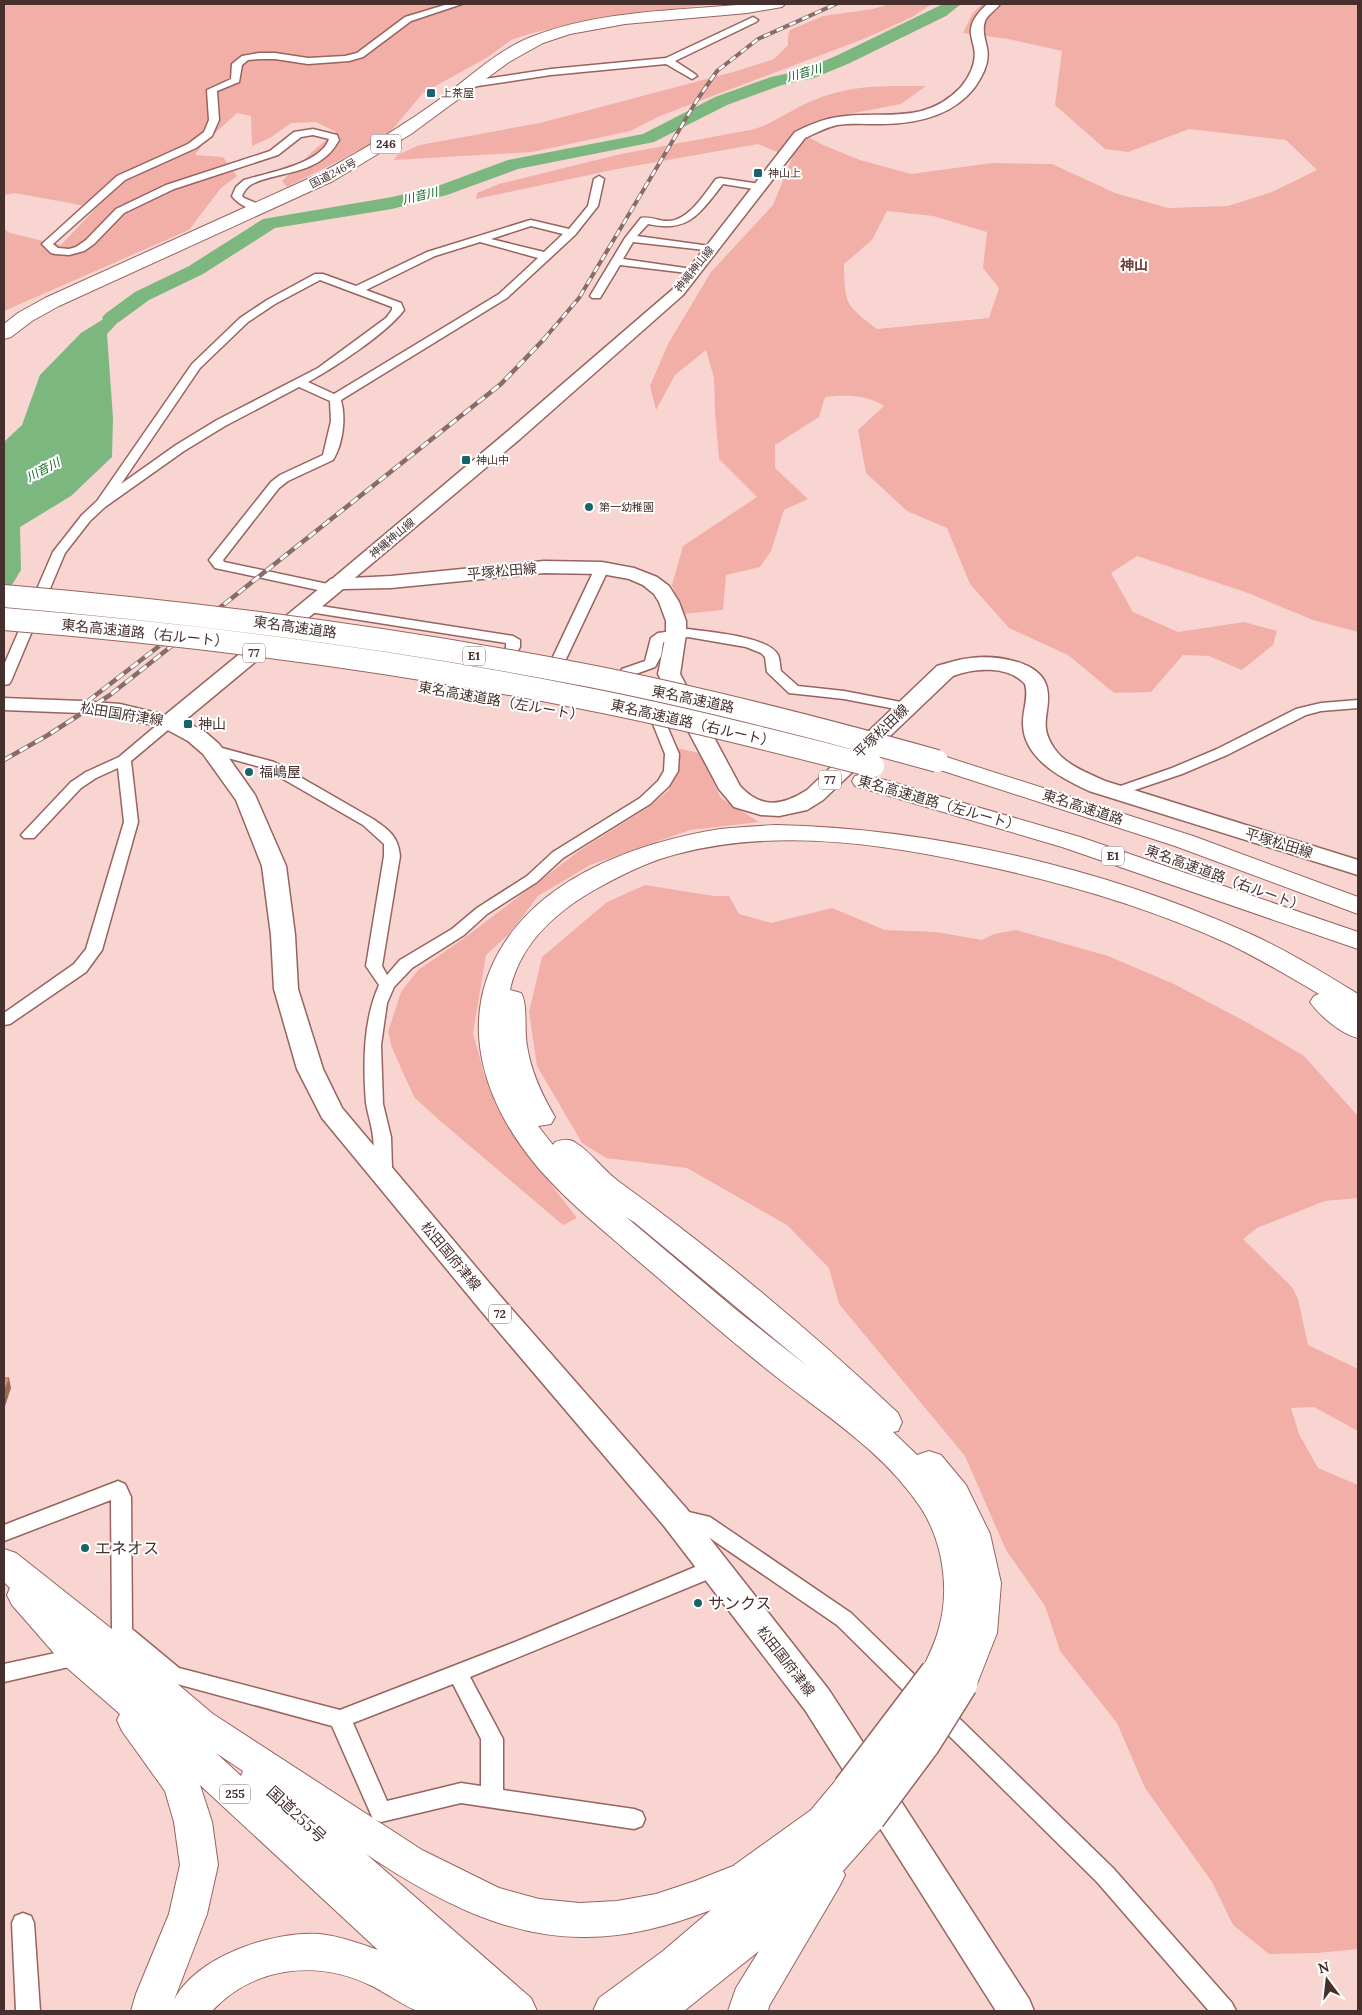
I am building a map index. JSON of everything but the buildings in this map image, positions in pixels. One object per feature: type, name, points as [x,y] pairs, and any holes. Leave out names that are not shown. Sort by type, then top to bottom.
[{"type":"highway","name":"国道246号","points":[[4,333],[25,317],[52,302],[327,177],[363,158],[518,50],[535,41],[555,34],[608,23],[777,4]]},
{"type":"highway","name":"東名高速道路","points":[[4,596],[104,604],[356,636],[462,653],[671,693],[764,715],[1002,780],[1184,841],[1358,906]]},
{"type":"highway","name":"東名高速道路（右ルート）","points":[[4,619],[216,640],[342,657],[568,695],[669,716],[869,774],[1094,831],[1201,868],[1358,928]]},
{"type":"highway","name":"東名高速道路（左ルート）","points":[[4,635],[206,655],[447,690],[576,714],[869,774],[940,803],[1071,842],[1358,941]]},
{"type":"highway","points":[[1002,780],[1140,817],[1358,887]]},
{"type":"highway","points":[[940,803],[1001,827],[1074,850],[1193,894],[1358,959]]},
{"type":"highway","points":[[949,1679],[962,1585],[953,1538],[934,1500],[907,1466],[848,1412],[803,1380],[711,1306],[597,1208],[551,1161],[532,1138],[519,1118],[502,1082],[493,1053],[492,1023],[495,994],[504,966],[520,940],[543,915],[570,893],[603,874],[670,847],[703,839],[769,831],[837,832],[901,840],[970,854],[1078,881],[1130,898],[1233,936],[1279,959],[1354,1004]]},
{"type":"highway","points":[[613,2011],[677,1964],[785,1871],[847,1817],[923,1742],[949,1679],[979,1633],[984,1583],[973,1534],[954,1494],[923,1457],[827,1365],[640,1211],[605,1187],[568,1153],[552,1133],[534,1107],[522,1079],[513,1051],[510,1022],[512,996],[522,970],[536,946],[557,921],[615,883],[646,869],[678,858],[709,850],[774,842],[836,844],[931,857],[1009,874],[1122,907],[1177,926],[1267,966],[1304,988],[1358,1029]]},
{"type":"highway","name":"国道255号","points":[[4,1563],[204,1726],[358,1871],[517,2011]]},
{"type":"highway","name":"国道255号","points":[[4,1572],[104,1645],[209,1770],[471,2011]]},
{"type":"highway","points":[[104,1645],[137,1722],[181,1784],[193,1822],[199,1865],[188,1914],[151,2011]]},
{"type":"highway","points":[[204,1726],[410,1862],[456,1887],[494,1904],[539,1916],[580,1920],[617,1918],[656,1911],[700,1897],[746,1878],[847,1817]]},
{"type":"highway","points":[[679,2011],[705,1987],[756,1929],[847,1817]]},
{"type":"highway","points":[[748,2011],[750,2001],[847,1817]]},
{"type":"highway","points":[[653,2011],[694,1981],[756,1929]]},
{"type":"highway","points":[[190,2011],[215,1981],[252,1960],[295,1952],[336,1953],[375,1966],[412,1986],[450,2011]]},
{"type":"main road","name":"神縄神山線","points":[[335,586],[678,292],[800,135],[820,123],[837,120],[898,120],[930,114],[946,106],[962,93],[979,67],[981,51],[977,32],[978,25],[983,14],[994,4]]},
{"type":"main road","name":"平塚松田線","points":[[335,586],[544,567],[602,568],[634,574],[650,581],[662,590],[676,621],[676,634],[669,674],[730,789],[742,802],[761,808],[779,809],[799,805],[815,795],[946,671],[964,665],[981,664],[1015,669],[1028,675],[1035,683],[1034,726],[1040,745],[1057,763],[1072,774],[1117,792],[1358,868]]},
{"type":"main road","name":"77","points":[[169,722],[335,586]]},
{"type":"main road","name":"松田国府津線","points":[[4,704],[81,706],[120,711],[169,722],[196,736],[212,749],[247,800],[274,866],[283,935],[286,989],[310,1069],[332,1112],[492,1305],[675,1516],[816,1700],[1016,2011]]},
{"type":"street","points":[[260,208],[240,200],[237,196],[242,187],[248,182],[299,168],[331,148],[334,140],[333,137],[313,132],[298,134],[274,152],[259,160],[170,187],[120,211],[90,242],[80,249],[69,252],[55,251],[47,244],[121,178],[192,146],[208,134],[214,120],[212,90],[236,80],[237,64],[245,58],[275,56],[308,61],[346,59],[360,55],[408,19],[457,4]]},
{"type":"street","points":[[471,84],[551,72],[668,61],[752,20]]},
{"type":"street","points":[[668,61],[692,76]]},
{"type":"street","points":[[335,400],[503,296],[570,233],[593,206],[599,180]]},
{"type":"street","points":[[596,296],[630,238],[644,220],[672,224],[686,217],[700,206],[720,182],[760,187]]},
{"type":"street","points":[[357,290],[431,254],[531,223],[570,233]]},
{"type":"street","points":[[479,238],[545,256]]},
{"type":"street","points":[[630,238],[710,249]]},
{"type":"street","points":[[618,261],[692,272]]},
{"type":"street","points":[[4,681],[59,552],[86,518],[101,504],[188,443],[221,423],[322,370],[390,320],[398,310],[397,305],[319,276],[279,297],[244,320],[196,366],[101,504]]},
{"type":"street","points":[[298,382],[335,400],[338,409],[337,426],[329,457],[275,484],[216,560],[220,565],[335,586]]},
{"type":"street","points":[[550,678],[602,568]]},
{"type":"street","points":[[308,608],[513,640],[513,647],[498,673]]},
{"type":"street","points":[[445,664],[536,679],[627,672],[648,667],[654,660],[656,642],[662,636],[688,633],[749,644],[766,650],[772,656],[774,672],[794,690],[844,695],[906,707]]},
{"type":"street","points":[[386,1178],[383,1168],[382,1137],[375,1104],[373,1045],[379,1003],[387,985],[406,964],[458,932],[482,912],[532,879],[558,855],[645,801],[664,783],[671,771],[672,754],[652,706],[638,695],[627,690],[624,679],[627,672]]},
{"type":"street","points":[[1117,792],[1222,752],[1301,712],[1321,707],[1358,704]]},
{"type":"street","points":[[29,834],[76,786],[91,775],[124,760],[169,722]]},
{"type":"street","points":[[212,749],[269,765],[368,822],[391,843],[389,873],[374,966],[387,985]]},
{"type":"street","points":[[4,1020],[80,968],[94,950],[131,822],[124,760]]},
{"type":"street","points":[[4,1533],[118,1489],[121,1497],[104,1645]]},
{"type":"street","points":[[675,1516],[703,1523],[844,1619],[968,1738],[1105,1875],[1224,2011]]},
{"type":"street","points":[[4,1673],[104,1645],[173,1675],[340,1719],[458,1674],[714,1568]]},
{"type":"street","points":[[458,1674],[492,1739],[492,1798]]},
{"type":"street","points":[[340,1719],[381,1812],[461,1794],[634,1819]]},
{"type":"street","points":[[23,1923],[28,2011]]},
{"type":"shaded area","points":[[4,4],[712,4],[568,25],[511,40],[488,57],[423,93],[386,137],[287,187],[282,181],[336,132],[316,122],[291,123],[270,138],[252,146],[251,116],[237,113],[202,145],[195,155],[223,157],[237,176],[221,188],[189,230],[4,311],[4,229],[10,233],[61,245],[96,208],[15,193],[4,195]]},
{"type":"shaded area","points":[[889,4],[932,4],[912,17],[866,38],[660,116],[630,131],[532,152],[394,160],[397,155],[420,145],[540,123],[737,71],[774,59],[788,45],[790,30],[823,16],[873,9]]},
{"type":"shaded area","points":[[982,4],[1358,4],[1358,632],[1313,620],[1248,593],[1137,556],[1111,573],[1133,612],[1178,632],[1244,622],[1277,631],[1273,645],[1242,670],[1209,656],[1183,655],[1151,692],[1114,693],[1068,655],[1009,628],[970,584],[947,528],[907,511],[866,473],[858,430],[884,406],[863,397],[848,396],[825,397],[819,417],[775,445],[775,468],[808,499],[784,510],[771,551],[760,567],[726,575],[723,610],[683,614],[672,585],[683,546],[757,497],[719,459],[714,378],[706,350],[675,375],[656,410],[650,386],[668,344],[711,272],[773,205],[792,158],[758,144],[617,169],[476,199],[477,193],[499,184],[621,154],[755,129],[807,103],[828,95],[842,91],[883,86],[926,86],[901,104],[828,118],[796,130],[823,145],[860,160],[911,174],[992,163],[1052,164],[1115,193],[1168,208],[1228,206],[1272,192],[1317,170],[1286,140],[1189,129],[1128,152],[1105,149],[1055,105],[1062,51],[1008,39],[963,33],[972,14]],"holes":[[[887,211],[933,216],[987,232],[983,268],[999,288],[989,318],[877,329],[858,314],[849,302],[846,296],[844,264],[872,240]]]},
{"type":"shaded area","points":[[677,748],[699,753],[721,798],[759,822],[690,830],[590,865],[538,896],[510,933],[486,955],[473,1033],[485,1077],[519,1143],[577,1218],[563,1225],[414,1097],[392,1048],[388,1032],[401,992],[418,970],[463,939],[579,851],[650,806],[669,790],[680,761]]},
{"type":"shaded area","points":[[645,885],[714,896],[729,896],[739,914],[771,923],[832,908],[885,930],[936,932],[982,940],[994,934],[1016,930],[1108,956],[1174,984],[1250,1024],[1304,1056],[1358,1116],[1358,1198],[1325,1201],[1257,1228],[1243,1239],[1292,1287],[1298,1299],[1308,1345],[1358,1369],[1358,1431],[1314,1407],[1291,1408],[1299,1434],[1318,1468],[1358,1485],[1358,1949],[1317,1953],[1269,1954],[1233,1925],[1212,1882],[1145,1788],[1117,1723],[1060,1651],[1045,1606],[1006,1550],[965,1456],[839,1304],[829,1268],[787,1225],[687,1168],[606,1158],[582,1143],[537,1066],[529,1012],[542,957],[607,902]]},
{"type":"water","points":[[145,293],[107,334],[113,418],[112,457],[71,496],[20,527],[21,570],[4,598],[4,442],[22,425],[40,375],[81,333]]},
{"type":"waterway","name":"川音川","points":[[112,318],[142,296],[196,270],[270,223],[392,203],[441,191],[514,164],[648,138],[721,101],[777,81],[808,74],[844,59],[940,13],[953,4]]},
{"type":"railway","points":[[544,339],[579,298],[697,100],[717,71],[758,39],[836,4]]},
{"type":"railway","points":[[4,760],[48,735],[110,695],[501,384],[545,338]]},
{"type":"railway","points":[[88,701],[167,640]]},
{"type":"place","name":"上茶屋","points":[[431,93]]},
{"type":"place","name":"神山上","points":[[758,173]]},
{"type":"place","name":"神山中","points":[[466,460]]},
{"type":"place","name":"第一幼稚園","points":[[589,507]]},
{"type":"place","name":"神山","points":[[188,724]]},
{"type":"place","name":"福嶋屋","points":[[249,772]]},
{"type":"place","name":"エネオス","points":[[85,1548]]},
{"type":"place","name":"サンクス","points":[[698,1603]]},
{"type":"district","name":"神山","points":[[1134,265]]}]
